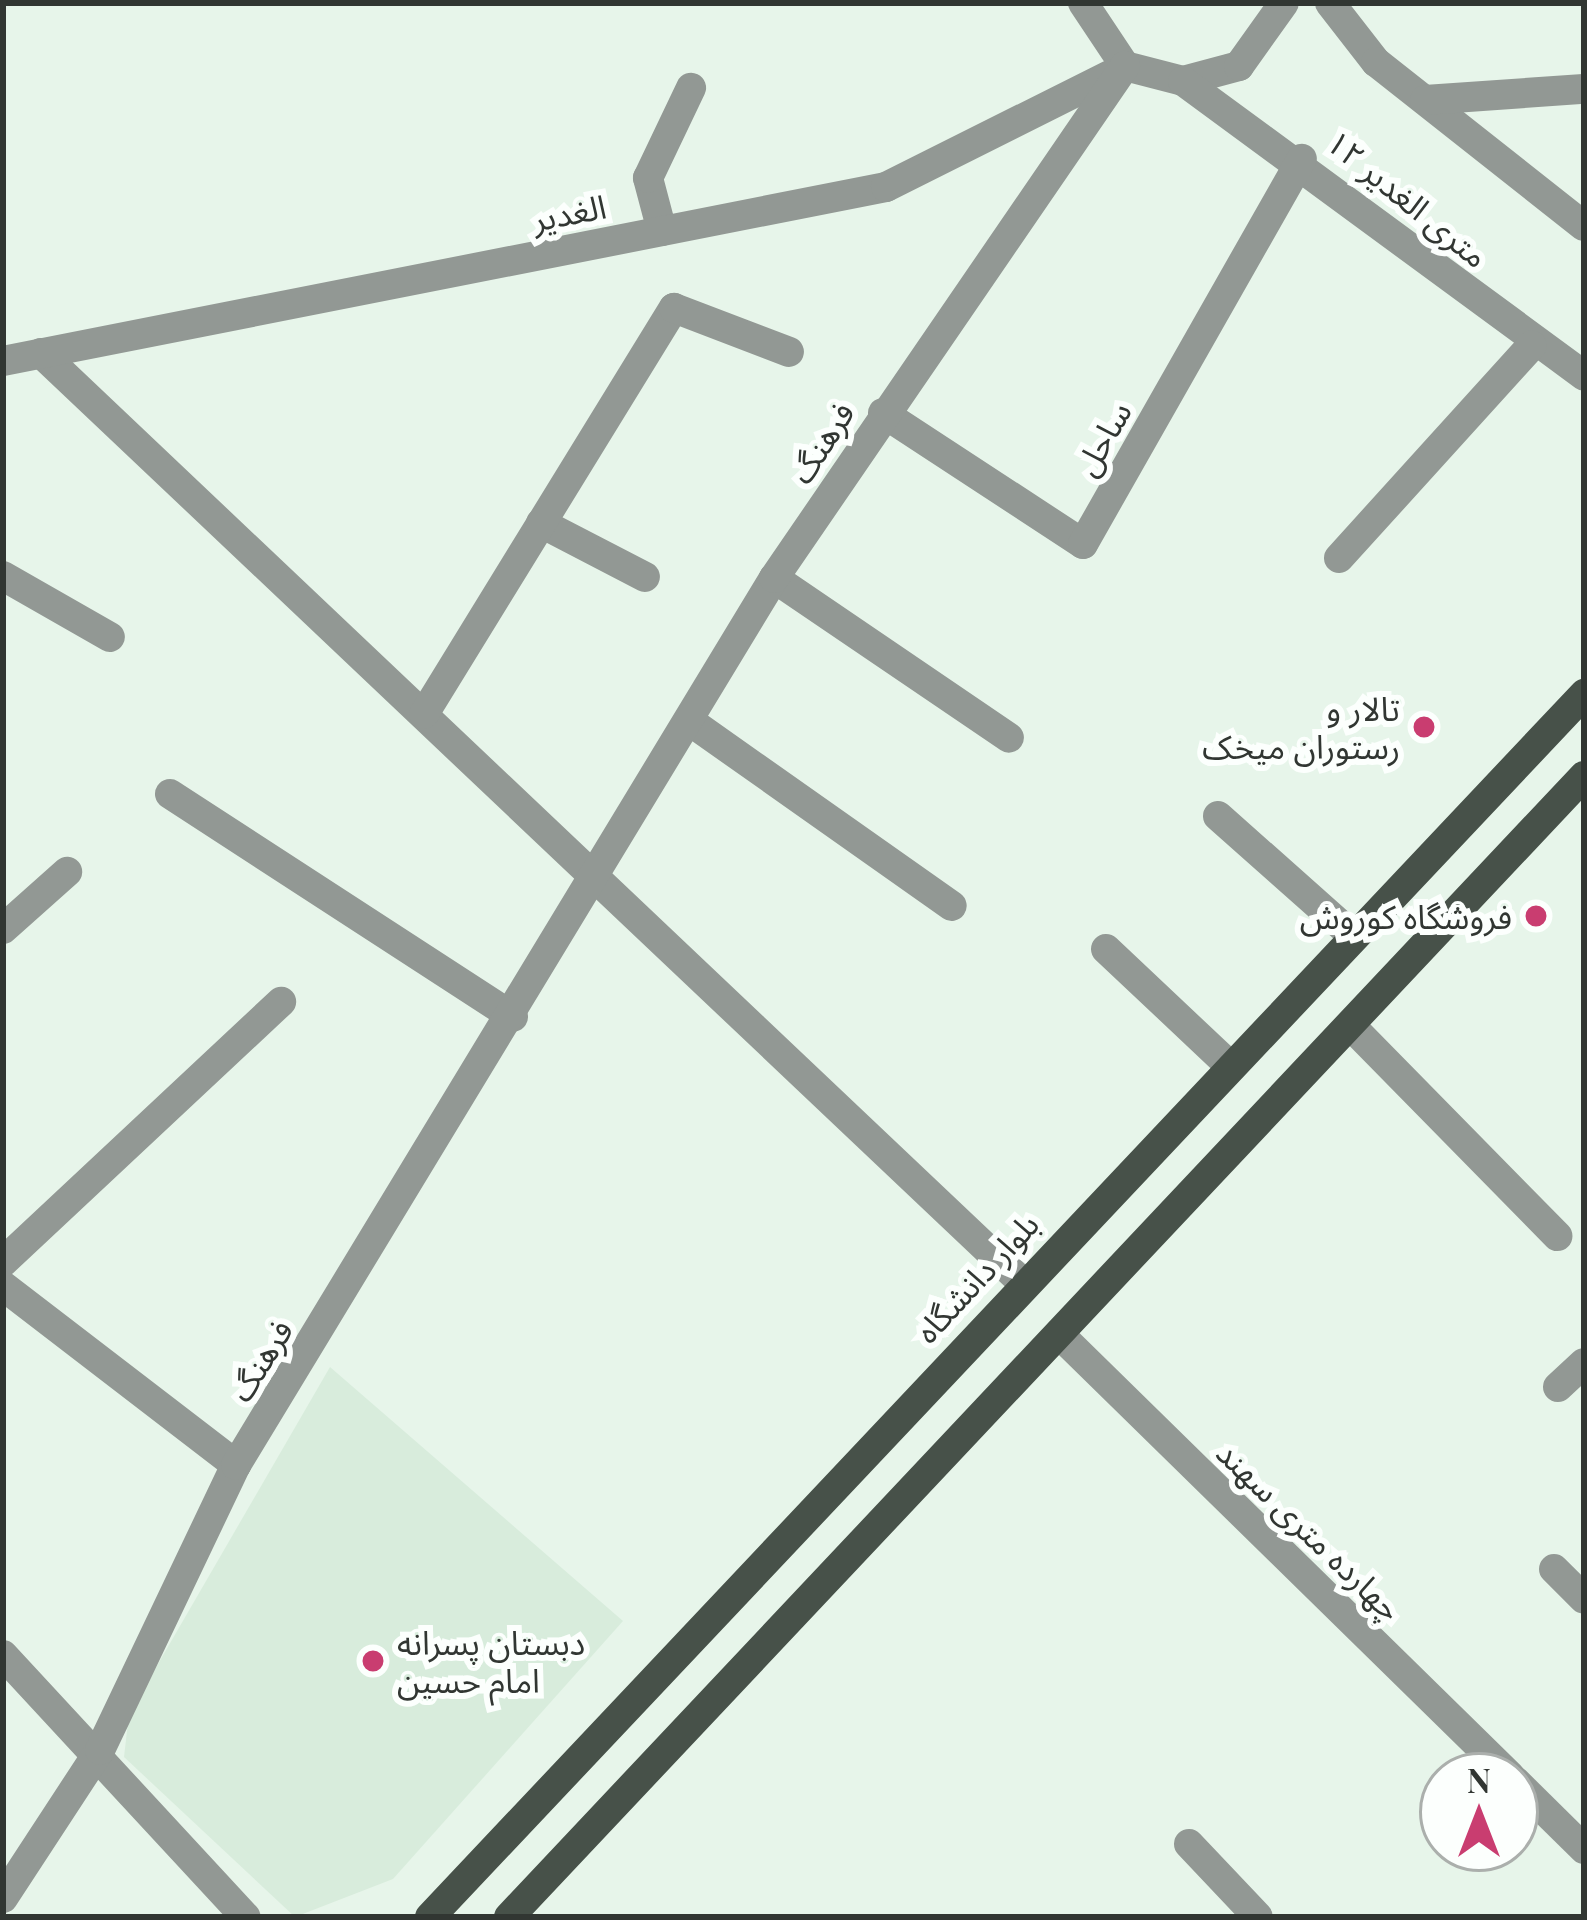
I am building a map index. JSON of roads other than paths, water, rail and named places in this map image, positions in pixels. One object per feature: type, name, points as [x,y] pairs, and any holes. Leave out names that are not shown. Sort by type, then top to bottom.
[{"type":"main road","name":"بلوار دانشگاه","points":[[430,1917],[1021,1281],[1584,694]]},
{"type":"main road","points":[[509,1917],[1584,776]]},
{"type":"street","points":[[1083,3],[1125,66],[1184,81],[1239,66],[1284,3]]},
{"type":"street","points":[[1330,3],[1425,100],[1584,226]]},
{"type":"street","name":"الغدیر","points":[[3,361],[886,187],[1035,121],[1125,66]]},
{"type":"street","name":"فرهنگ","points":[[3,1898],[100,1750],[236,1466],[692,722],[774,578],[1125,66]]},
{"type":"street","name":"۱۲ متری الغدیر","points":[[1184,81],[1302,159],[1532,345],[1584,376]]},
{"type":"street","points":[[662,231],[648,178],[691,88]]},
{"type":"street","points":[[1425,100],[1584,89]]},
{"type":"street","name":"ساحل","points":[[883,413],[1083,544],[1302,159]]},
{"type":"street","points":[[424,714],[674,308],[788,352]]},
{"type":"street","points":[[1339,559],[1532,345]]},
{"type":"street","points":[[41,353],[424,714],[600,872],[1021,1281]]},
{"type":"street","points":[[541,524],[644,577]]},
{"type":"street","points":[[3,577],[110,637]]},
{"type":"street","points":[[774,578],[1009,738]]},
{"type":"street","points":[[692,722],[952,906]]},
{"type":"street","points":[[170,794],[513,1017]]},
{"type":"street","points":[[1218,816],[1352,935]]},
{"type":"street","points":[[3,929],[67,872]]},
{"type":"street","points":[[1106,949],[1228,1064]]},
{"type":"street","points":[[3,1262],[281,1002]]},
{"type":"street","points":[[1350,1024],[1557,1236]]},
{"type":"street","points":[[3,1286],[236,1466]]},
{"type":"street","name":"چهارده متری سهند","points":[[1060,1335],[1485,1752]]},
{"type":"street","points":[[1558,1387],[1584,1363]]},
{"type":"street","points":[[1554,1569],[1584,1599]]},
{"type":"street","points":[[3,1655],[100,1750],[246,1917]]},
{"type":"street","name":"چهارده متری سهند","points":[[1539,1805],[1584,1849]]},
{"type":"street","points":[[1189,1844],[1258,1917]]},
{"type":"place","name":"تالار و رستوران میخک","points":[[1424,727]]},
{"type":"place","name":"فروشگاه کوروش","points":[[1536,916]]},
{"type":"place","name":"دبستان پسرانه امام حسین","points":[[373,1661]]}]
